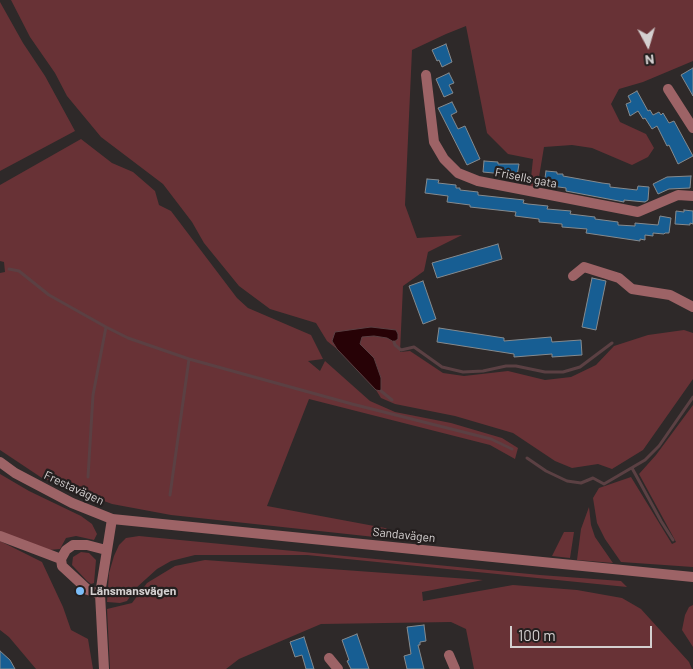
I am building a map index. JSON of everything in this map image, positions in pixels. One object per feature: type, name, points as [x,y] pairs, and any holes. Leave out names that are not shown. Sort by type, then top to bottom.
[{"type":"street","name":"Frisells gata","points":[[426,75],[434,142],[444,159],[458,173],[478,181],[638,212],[678,195],[693,196]]},
{"type":"street","points":[[668,89],[693,128]]},
{"type":"street","points":[[574,276],[584,267],[619,278],[632,289],[670,295],[693,307]]},
{"type":"street","name":"Frestavägen","points":[[0,462],[15,473],[72,503],[112,519],[100,594],[104,669]]},
{"type":"street","name":"Sandavägen","points":[[112,519],[693,577]]},
{"type":"street","points":[[0,536],[61,559]]},
{"type":"street","points":[[100,594],[88,590],[62,566],[61,559],[66,550],[73,545],[87,545],[106,550]]},
{"type":"street","points":[[449,654],[455,669]]},
{"type":"street","points":[[329,658],[338,669]]},
{"type":"shaded area","points":[[11,0],[693,0],[693,61],[643,82],[619,89],[611,104],[620,122],[646,134],[654,148],[648,157],[632,165],[592,148],[572,145],[544,147],[537,189],[530,187],[533,159],[508,154],[487,133],[466,26],[412,50],[405,205],[417,238],[462,235],[428,252],[424,271],[403,286],[400,352],[410,351],[443,373],[464,376],[508,371],[545,380],[571,377],[596,365],[614,346],[648,335],[684,330],[693,333],[693,379],[643,450],[612,469],[598,464],[572,468],[555,461],[513,433],[455,416],[395,404],[381,398],[376,390],[381,390],[381,378],[374,358],[360,344],[362,336],[387,338],[396,330],[332,341],[337,349],[327,341],[316,323],[270,309],[239,286],[204,243],[192,222],[163,184],[101,137],[67,96],[55,73],[30,37]]},
{"type":"shaded area","points":[[0,2],[23,43],[45,76],[75,131],[0,171]]},
{"type":"shaded area","points":[[81,139],[112,163],[133,172],[155,191],[159,205],[171,211],[237,298],[248,308],[311,335],[323,359],[308,361],[320,371],[325,361],[370,401],[395,412],[451,423],[502,438],[518,448],[515,459],[490,445],[309,399],[267,506],[385,528],[421,542],[171,515],[112,504],[42,478],[0,450],[0,273],[5,272],[4,262],[0,261],[0,185]]},
{"type":"shaded area","points":[[371,327],[396,330],[398,334],[398,339],[394,342],[387,338],[362,337],[360,344],[374,358],[381,378],[381,391],[376,390],[337,349],[332,341],[335,332]]},
{"type":"shaded area","points":[[693,405],[693,567],[621,562],[605,539],[597,523],[593,498],[599,488],[631,477],[672,544],[676,542],[639,474],[656,455]]},
{"type":"shaded area","points":[[0,474],[29,491],[81,516],[92,524],[97,534],[94,540],[76,536],[66,538],[60,549],[49,550],[0,532]]},
{"type":"shaded area","points":[[589,507],[591,525],[595,537],[613,563],[577,560],[581,529]]},
{"type":"shaded area","points":[[564,532],[574,532],[570,558],[552,556]]},
{"type":"shaded area","points":[[139,536],[540,575],[621,581],[627,587],[307,555],[195,555],[171,561],[157,569],[136,588],[127,601],[120,603],[107,602],[109,573],[119,545],[126,538]]},
{"type":"shaded area","points":[[0,541],[42,562],[63,607],[71,630],[88,639],[93,669],[36,669],[9,637],[0,630]]},
{"type":"shaded area","points":[[81,552],[89,553],[96,560],[94,583],[91,584],[87,581],[72,565],[73,557]]},
{"type":"shaded area","points":[[205,560],[483,580],[422,592],[423,601],[513,585],[577,590],[622,598],[641,609],[689,662],[692,669],[474,669],[466,629],[451,622],[321,624],[239,659],[226,669],[110,669],[107,609],[132,603],[147,583],[175,566]]},
{"type":"shaded area","points":[[693,605],[693,647],[682,630],[685,615],[689,607]]},
{"type":"building","points":[[446,44],[452,62],[442,67],[432,50]]},
{"type":"building","points":[[693,68],[693,96],[681,75]]},
{"type":"building","points":[[449,73],[454,83],[449,85],[453,93],[444,97],[436,79]]},
{"type":"building","points":[[637,91],[648,111],[650,110],[653,115],[659,112],[661,115],[663,113],[669,123],[674,121],[693,156],[678,164],[657,126],[652,129],[638,111],[630,116],[626,104],[631,102],[628,96]]},
{"type":"building","points":[[452,102],[457,112],[451,115],[458,129],[465,126],[480,159],[467,165],[438,108]]},
{"type":"building","points":[[484,161],[498,162],[498,164],[519,164],[517,176],[504,176],[504,174],[483,172]]},
{"type":"building","points":[[546,171],[557,172],[557,174],[563,174],[563,176],[610,184],[610,187],[637,190],[638,186],[649,187],[648,200],[645,202],[624,200],[624,202],[566,191],[566,188],[544,185]]},
{"type":"building","points":[[691,176],[690,188],[669,189],[658,194],[653,184],[667,177]]},
{"type":"building","points":[[427,179],[439,180],[438,183],[456,185],[456,188],[460,188],[460,190],[478,192],[478,195],[524,200],[523,203],[548,206],[547,209],[571,211],[570,214],[618,222],[618,225],[635,226],[635,223],[658,225],[660,216],[671,218],[669,233],[653,233],[653,236],[645,235],[645,240],[640,239],[640,241],[586,233],[587,229],[562,227],[562,224],[539,222],[539,219],[515,216],[516,212],[470,207],[470,205],[447,202],[448,196],[425,193]]},
{"type":"building","points":[[684,210],[693,211],[693,224],[675,224],[676,211],[684,212]]},
{"type":"building","points":[[498,244],[502,259],[437,278],[432,263]]},
{"type":"building","points":[[592,278],[606,281],[596,330],[582,327]]},
{"type":"building","points":[[423,281],[436,319],[423,324],[409,286]]},
{"type":"building","points":[[439,328],[504,338],[504,341],[551,337],[552,342],[581,340],[582,355],[552,357],[552,354],[514,357],[514,354],[437,342]]},
{"type":"building","points":[[424,625],[426,641],[420,642],[420,645],[418,645],[424,669],[407,669],[404,656],[411,654],[407,627]]},
{"type":"building","points":[[357,634],[369,669],[351,669],[347,661],[349,660],[342,640]]},
{"type":"building","points":[[304,637],[314,669],[306,669],[302,655],[295,657],[290,642]]},
{"type":"building","points":[[0,651],[10,660],[15,669],[0,669]]},
{"type":"waterway","points":[[9,269],[19,271],[49,295],[128,338],[189,359],[352,404],[491,439],[512,449]]},
{"type":"waterway","points":[[88,477],[93,395],[106,327]]},
{"type":"waterway","points":[[394,342],[401,350],[414,347],[442,367],[463,372],[483,371],[506,366],[516,366],[545,372],[563,372],[580,367],[612,343]]},
{"type":"waterway","points":[[170,495],[189,359]]},
{"type":"waterway","points":[[381,391],[392,400]]},
{"type":"waterway","points":[[527,458],[546,471],[567,481],[581,483],[593,478],[604,484],[645,460],[659,446],[693,397]]},
{"type":"waterway","points":[[632,468],[673,540]]},
{"type":"place","name":"Länsmansvägen","points":[[80,591]]}]
